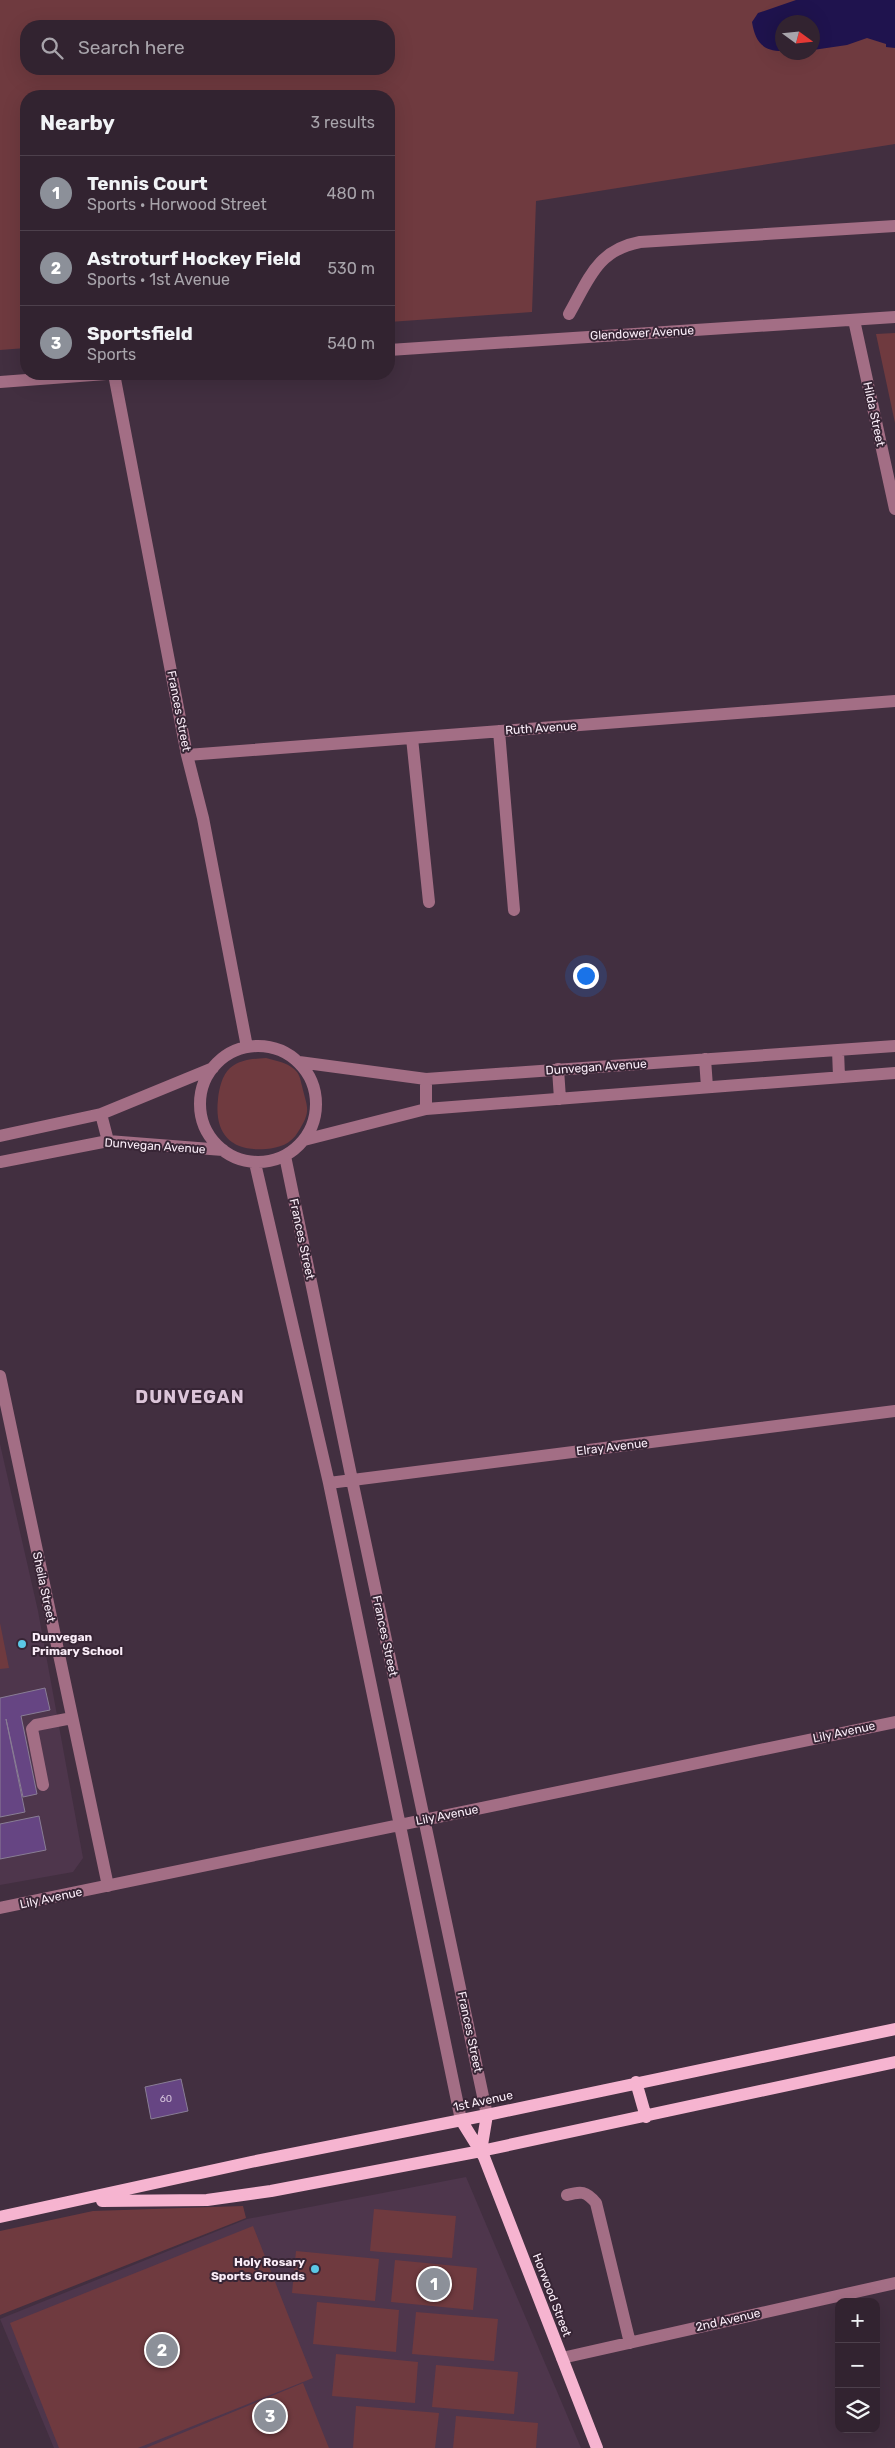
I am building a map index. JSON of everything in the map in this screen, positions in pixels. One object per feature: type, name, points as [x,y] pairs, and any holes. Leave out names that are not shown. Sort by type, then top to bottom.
[{"type":"main road","name":"1st Avenue","points":[[0,2217],[252,2162],[488,2115],[636,2082],[895,2029]]},
{"type":"main road","name":"1st Avenue","points":[[77,2201],[207,2200],[231,2198],[481,2151],[895,2062]]},
{"type":"main road","points":[[636,2082],[646,2117]]},
{"type":"main road","points":[[481,2151],[488,2115]]},
{"type":"main road","name":"Horwood Street","points":[[460,2120],[481,2151],[597,2448]]},
{"type":"street","points":[[569,314],[596,266],[606,255],[622,245],[640,242],[895,226]]},
{"type":"street","name":"Glendower Avenue","points":[[395,350],[895,317]]},
{"type":"street","name":"Hilda Street","points":[[854,320],[895,509]]},
{"type":"street","points":[[0,382],[26,380]]},
{"type":"street","name":"Frances Street","points":[[115,380],[187,755],[203,818],[247,1047]]},
{"type":"street","name":"Ruth Avenue","points":[[187,755],[895,701]]},
{"type":"street","points":[[499,731],[514,910]]},
{"type":"street","points":[[412,738],[428,902]]},
{"type":"street","points":[[266,1046],[284,1052],[299,1062],[309,1075],[315,1091],[316,1108],[313,1125],[304,1140],[285,1156],[270,1161],[255,1162],[238,1159],[223,1150],[210,1137],[202,1120],[200,1102],[204,1084],[213,1068],[223,1058],[247,1047],[266,1046]]},
{"type":"street","name":"Dunvegan Avenue","points":[[299,1062],[426,1078],[895,1046]]},
{"type":"street","points":[[838,1050],[839,1077]]},
{"type":"street","points":[[705,1059],[707,1087]]},
{"type":"street","points":[[0,1136],[100,1114],[213,1068]]},
{"type":"street","points":[[558,1069],[560,1099]]},
{"type":"street","points":[[304,1140],[426,1109],[895,1073]]},
{"type":"street","points":[[426,1078],[426,1109]]},
{"type":"street","points":[[100,1114],[108,1141]]},
{"type":"street","name":"Dunvegan Avenue","points":[[0,1162],[108,1141],[223,1150]]},
{"type":"street","name":"Frances Street","points":[[285,1156],[352,1480],[488,2115]]},
{"type":"street","name":"Frances Street","points":[[255,1162],[328,1482],[460,2120]]},
{"type":"street","name":"Sheila Street","points":[[0,1376],[108,1886]]},
{"type":"street","name":"Elray Avenue","points":[[328,1482],[895,1411]]},
{"type":"street","points":[[43,1785],[32,1728],[36,1725],[72,1718]]},
{"type":"street","name":"Lily Avenue","points":[[0,1908],[895,1722]]},
{"type":"street","points":[[567,2195],[580,2191],[588,2194],[596,2203],[630,2342]]},
{"type":"street","name":"2nd Avenue","points":[[562,2358],[895,2283]]},
{"type":"shaded area","points":[[0,0],[895,0],[895,144],[536,201],[532,312],[395,322],[395,90],[20,90],[20,348],[0,350]]},
{"type":"shaded area","points":[[796,0],[895,0],[895,48],[886,47],[886,44],[867,38],[847,45],[820,49],[820,15],[775,15],[775,51],[761,44],[755,35],[752,22],[758,13]]},
{"type":"shaded area","points":[[895,333],[895,423],[876,334]]},
{"type":"shaded area","points":[[266,1058],[288,1065],[298,1073],[307,1104],[307,1114],[295,1136],[284,1145],[266,1149],[243,1147],[234,1144],[222,1131],[217,1111],[220,1087],[225,1074],[234,1065],[247,1060]]},
{"type":"shaded area","name":"Dunvegan Primary School","points":[[0,1444],[38,1611],[83,1858],[73,1872],[0,1885]]},
{"type":"shaded area","points":[[0,1623],[9,1668],[0,1669]]},
{"type":"shaded area","name":"Holy Rosary Sports Grounds","points":[[466,2177],[581,2448],[54,2448],[0,2319],[247,2219]]},
{"type":"shaded area","points":[[243,2206],[246,2218],[0,2315],[0,2231],[93,2211]]},
{"type":"shaded area","points":[[374,2209],[456,2216],[452,2258],[370,2251]]},
{"type":"shaded area","points":[[253,2226],[313,2378],[138,2448],[59,2448],[10,2323]]},
{"type":"shaded area","points":[[296,2251],[379,2259],[375,2301],[292,2293]]},
{"type":"shaded area","points":[[395,2260],[477,2268],[473,2310],[391,2302]]},
{"type":"shaded area","points":[[317,2302],[399,2310],[396,2352],[313,2344]]},
{"type":"shaded area","points":[[416,2312],[498,2319],[494,2361],[412,2354]]},
{"type":"shaded area","points":[[336,2354],[418,2362],[415,2403],[332,2396]]},
{"type":"shaded area","points":[[436,2365],[518,2372],[514,2414],[432,2407]]},
{"type":"shaded area","points":[[303,2383],[329,2448],[146,2448]]},
{"type":"shaded area","points":[[356,2406],[439,2413],[435,2448],[353,2448]]},
{"type":"shaded area","points":[[456,2416],[538,2423],[536,2448],[453,2448]]},
{"type":"building","points":[[45,1688],[50,1710],[21,1716],[37,1794],[23,1797],[6,1719],[25,1812],[0,1817],[0,1698]]},
{"type":"building","points":[[39,1816],[46,1850],[0,1859],[0,1824]]},
{"type":"building","points":[[181,2079],[188,2111],[151,2119],[145,2087]]},
{"type":"place","name":"Dunvegan Primary School","points":[[22,1644]]},
{"type":"place","name":"Holy Rosary Sports Grounds","points":[[315,2269]]},
{"type":"place","name":"Tennis Court","points":[[434,2284]]},
{"type":"place","name":"Astroturf Hockey Field","points":[[162,2350]]},
{"type":"place","name":"Sportsfield","points":[[270,2416]]},
{"type":"district","name":"DUNVEGAN","points":[[190,1397]]}]
